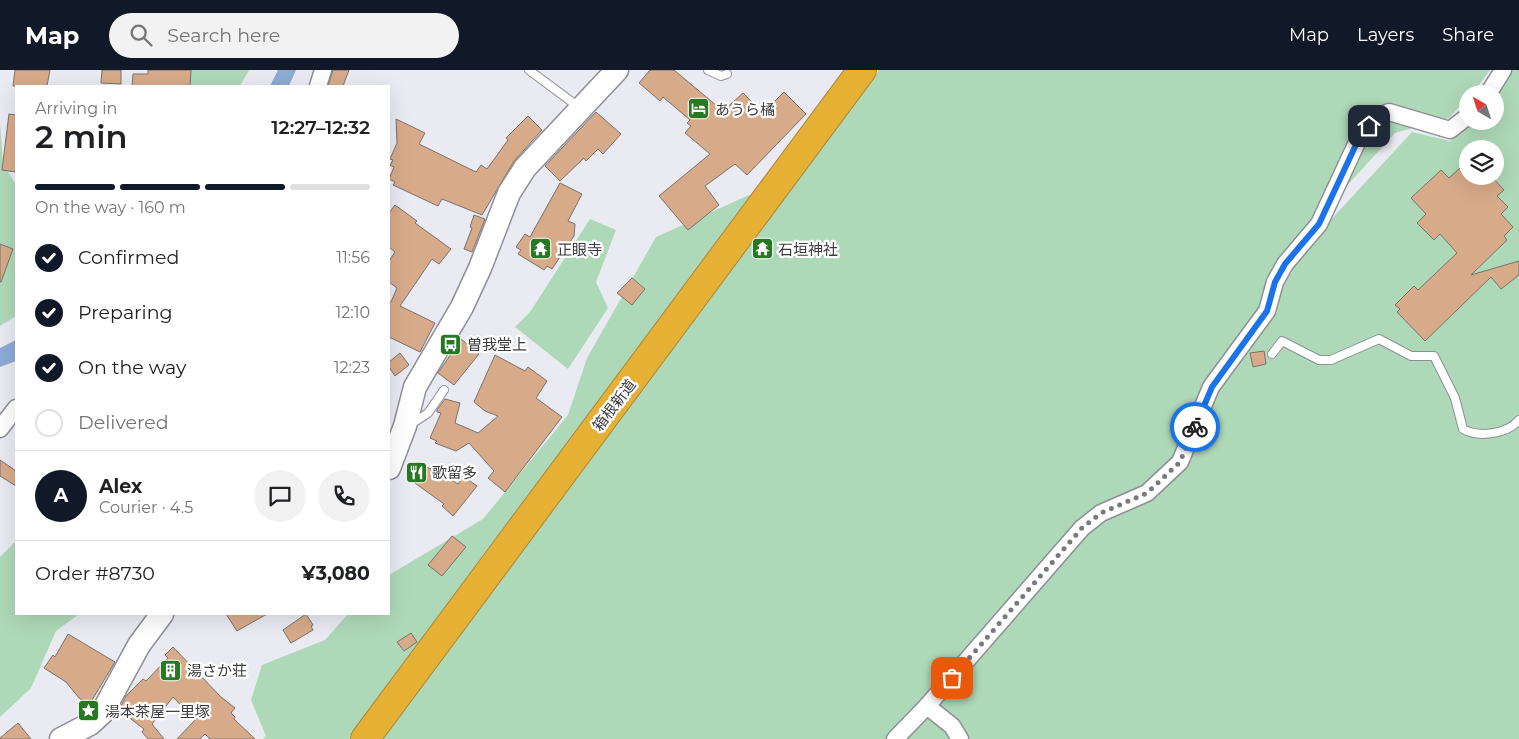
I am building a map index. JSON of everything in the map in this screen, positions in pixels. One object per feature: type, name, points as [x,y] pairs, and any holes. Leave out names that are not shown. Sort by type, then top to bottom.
[{"type":"highway","name":"箱根新道","points":[[365,739],[862,70]]},
{"type":"main road","points":[[390,466],[406,426],[415,387],[475,279],[513,185],[525,168],[616,70]]},
{"type":"main road","points":[[61,739],[90,724],[102,713],[139,645],[161,615]]},
{"type":"street","points":[[318,85],[323,70]]},
{"type":"street","points":[[1494,85],[1503,70]]},
{"type":"street","points":[[895,739],[928,706],[1082,528],[1101,513],[1147,493],[1180,462],[1212,387],[1267,311],[1275,282],[1285,264],[1319,224],[1360,136],[1378,117],[1389,112],[1450,130],[1459,123]]},
{"type":"street","points":[[0,429],[15,409]]},
{"type":"street","points":[[928,706],[952,726],[960,739]]},
{"type":"lane","points":[[529,70],[581,108]]},
{"type":"lane","points":[[708,70],[721,76],[727,74]]},
{"type":"lane","points":[[1272,354],[1282,341],[1319,360],[1331,360],[1379,339],[1412,356],[1434,356],[1455,398],[1463,429],[1471,434],[1496,433],[1515,425],[1519,420]]},
{"type":"lane","points":[[406,426],[416,423],[428,413],[444,390]]},
{"type":"green space","points":[[182,70],[249,70],[241,85],[182,85]]},
{"type":"green space","points":[[879,70],[1490,70],[1479,85],[1459,85],[1459,107],[1449,118],[1395,133],[1272,268],[1274,290],[1287,267],[1412,132],[1450,141],[1460,130],[1504,130],[1504,85],[1498,85],[1511,70],[1519,70],[1519,739],[263,739],[266,736],[251,700],[262,665],[325,640],[347,615],[390,615],[390,574],[483,519],[568,415],[587,358],[656,237],[802,171]]},
{"type":"green space","points":[[0,122],[3,165],[15,183],[15,317],[0,326]]},
{"type":"green space","points":[[590,219],[616,230],[596,282],[608,308],[568,369],[515,327],[530,312]]},
{"type":"green space","points":[[15,542],[15,615],[78,615],[56,631],[31,688],[0,717],[0,557]]},
{"type":"water","points":[[278,70],[296,70],[289,85],[270,85]]},
{"type":"water","points":[[15,340],[15,361],[0,367],[0,348]]},
{"type":"building","points":[[15,70],[50,70],[47,85],[13,86]]},
{"type":"building","points":[[102,70],[121,70],[121,84],[101,83]]},
{"type":"building","points":[[148,70],[191,70],[190,85],[132,85],[133,74],[148,74]]},
{"type":"building","points":[[333,70],[349,70],[343,85],[328,85]]},
{"type":"building","points":[[650,70],[674,70],[723,111],[743,93],[763,113],[784,92],[806,114],[747,175],[735,164],[705,186],[719,205],[688,230],[659,196],[710,154],[685,133],[691,126],[687,123],[690,120],[663,97],[660,101],[639,83]]},
{"type":"building","points":[[596,112],[621,134],[603,154],[598,149],[586,161],[584,158],[560,181],[545,166]]},
{"type":"building","points":[[9,114],[15,115],[15,172],[2,170]]},
{"type":"building","points":[[528,116],[542,130],[514,161],[482,215],[442,199],[438,206],[393,185],[395,182],[390,180],[394,167],[390,165],[393,160],[390,159],[397,143],[396,119],[425,133],[419,144],[476,172],[481,165],[487,169],[508,140],[506,138]]},
{"type":"building","points":[[1459,169],[1459,185],[1499,185],[1504,190],[1497,196],[1508,207],[1501,214],[1513,227],[1504,236],[1507,240],[1471,275],[1519,261],[1519,275],[1501,289],[1491,277],[1425,341],[1397,312],[1400,309],[1395,305],[1414,286],[1418,290],[1457,253],[1440,234],[1434,240],[1417,223],[1426,214],[1411,198],[1441,170],[1449,178]]},
{"type":"building","points":[[560,183],[582,194],[568,221],[575,224],[574,236],[552,269],[547,266],[544,270],[518,254],[521,250],[516,247],[525,234],[530,237]]},
{"type":"building","points":[[395,205],[417,221],[415,223],[451,249],[439,264],[432,259],[400,306],[435,323],[420,352],[390,337],[390,302],[397,288],[390,283],[390,260],[395,252],[390,248],[390,212]]},
{"type":"building","points":[[474,215],[485,219],[472,252],[464,249],[472,228],[470,227]]},
{"type":"building","points":[[0,244],[13,249],[1,282],[0,282]]},
{"type":"building","points":[[632,278],[645,289],[632,305],[617,293]]},
{"type":"building","points":[[461,339],[479,354],[454,385],[438,373]]},
{"type":"building","points":[[1264,351],[1266,364],[1253,367],[1250,353]]},
{"type":"building","points":[[400,353],[409,365],[395,376],[390,368],[390,361]]},
{"type":"building","points":[[495,355],[525,371],[528,367],[547,381],[536,398],[562,417],[505,492],[488,478],[494,471],[469,443],[456,451],[435,443],[437,441],[430,438],[441,413],[437,412],[437,410],[445,399],[460,403],[455,423],[478,433],[498,416],[485,411],[474,402]]},
{"type":"building","points":[[0,460],[15,470],[15,485],[0,476]]},
{"type":"building","points":[[418,462],[430,469],[432,467],[458,484],[463,476],[477,486],[453,516],[442,506],[444,504],[408,478]]},
{"type":"building","points":[[452,536],[466,547],[442,576],[428,565]]},
{"type":"building","points":[[227,615],[265,615],[237,631]]},
{"type":"building","points":[[305,615],[307,615],[313,625],[311,626],[313,630],[291,643],[283,630]]},
{"type":"building","points":[[411,633],[417,642],[404,651],[397,642]]},
{"type":"building","points":[[68,634],[115,662],[89,705],[79,698],[66,682],[44,668],[53,655],[55,657]]},
{"type":"building","points":[[173,647],[221,697],[235,708],[231,713],[235,717],[234,719],[255,739],[210,739],[205,734],[200,739],[177,739],[195,720],[173,697],[152,724],[164,739],[148,739],[142,732],[144,729],[119,710],[126,696],[143,679],[146,681],[168,658],[165,655]]},
{"type":"building","points":[[18,723],[31,739],[0,739],[0,738]]},
{"type":"way so far","points":[[952,678],[1082,528],[1101,513],[1147,493],[1180,462],[1195,427]]},
{"type":"place","name":"あうら橘","points":[[699,109]]},
{"type":"place","name":"正眼寺","points":[[541,249]]},
{"type":"place","name":"石垣神社","points":[[762,249]]},
{"type":"place","name":"曽我堂上","points":[[451,344]]},
{"type":"place","name":"歌留多","points":[[416,472]]},
{"type":"place","name":"湯さか荘","points":[[171,670]]},
{"type":"place","name":"湯本茶屋一里塚","points":[[89,711]]},
{"type":"route","points":[[1195,427],[1212,387],[1235,358],[1267,311],[1275,282],[1285,264],[1319,224],[1360,136],[1369,126]]}]
